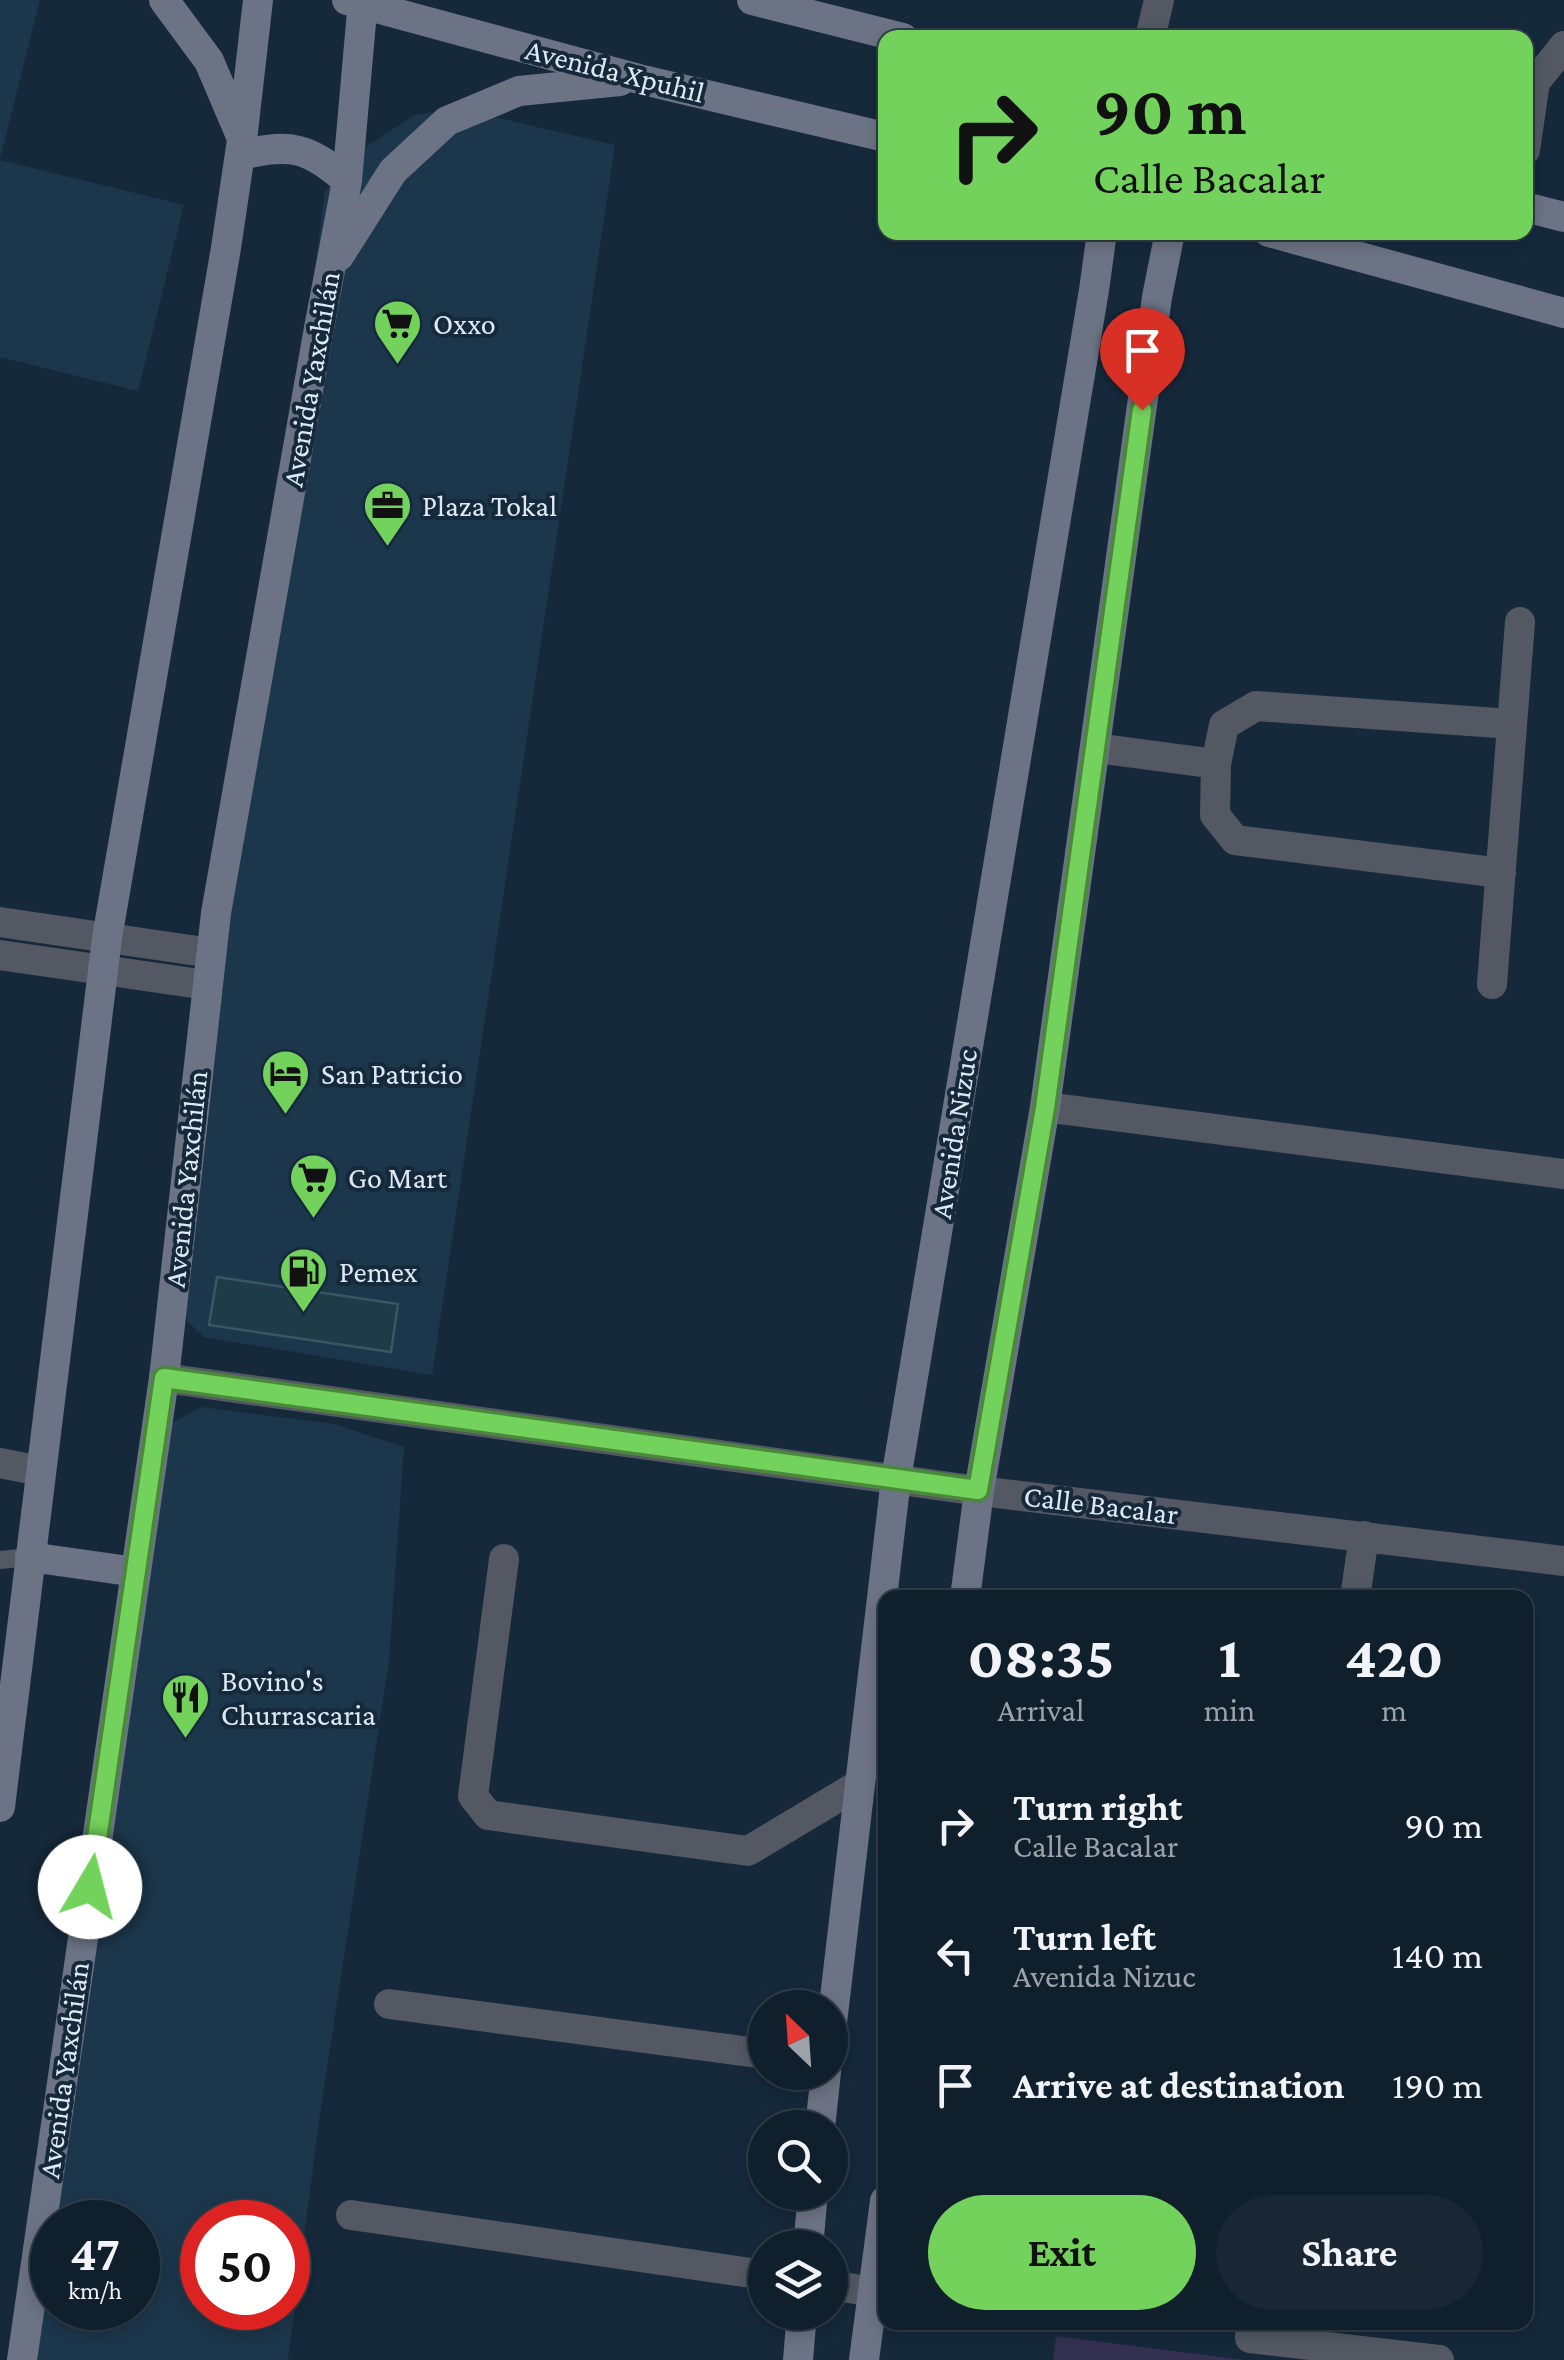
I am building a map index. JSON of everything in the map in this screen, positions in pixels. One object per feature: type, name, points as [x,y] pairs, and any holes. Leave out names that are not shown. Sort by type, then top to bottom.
[{"type":"main road","points":[[164,0],[209,61],[242,148]]},
{"type":"main road","points":[[0,1807],[15,1559],[40,1471],[107,938],[242,148],[258,0]]},
{"type":"main road","points":[[752,0],[878,32]]},
{"type":"main road","name":"Avenida Xpuhil","points":[[357,1],[639,79],[878,135]]},
{"type":"main road","name":"Avenida Yaxchilán","points":[[22,2360],[164,1378],[211,952],[348,181],[357,1]]},
{"type":"main road","points":[[329,272],[392,172],[447,121],[519,91],[639,79]]},
{"type":"main road","points":[[242,148],[299,150],[328,164],[348,181]]},
{"type":"main road","points":[[1533,209],[1564,218]]},
{"type":"main road","name":"Avenida Nizuc","points":[[883,1590],[896,1479],[1101,240]]},
{"type":"main road","points":[[965,1590],[978,1490],[1045,1108],[1156,297],[1168,240]]},
{"type":"main road","points":[[1298,240],[1564,314]]},
{"type":"main road","points":[[15,1559],[136,1572]]},
{"type":"main road","name":"Avenida Nizuc","points":[[836,1990],[878,1632]]},
{"type":"main road","points":[[864,2360],[878,2254]]},
{"type":"main road","points":[[798,2360],[800,2330]]},
{"type":"street","points":[[1152,30],[1159,0]]},
{"type":"street","points":[[1533,101],[1536,82],[1564,46]]},
{"type":"street","points":[[1492,984],[1520,622]]},
{"type":"street","points":[[1500,873],[1235,840],[1215,815],[1216,764],[1224,725],[1256,706],[1512,724]]},
{"type":"street","points":[[1096,748],[1216,764]]},
{"type":"street","points":[[0,922],[211,952]]},
{"type":"street","points":[[0,955],[208,986]]},
{"type":"street","points":[[1045,1108],[1564,1174]]},
{"type":"street","name":"Calle Bacalar","points":[[164,1378],[978,1490],[1564,1561]]},
{"type":"street","points":[[0,1464],[40,1471]]},
{"type":"street","points":[[1356,1590],[1364,1536]]},
{"type":"street","points":[[504,1559],[474,1796],[488,1815],[748,1852],[860,1784]]},
{"type":"street","points":[[389,2004],[748,2052]]},
{"type":"street","points":[[351,2214],[748,2272]]},
{"type":"street","points":[[848,2288],[873,2292]]},
{"type":"street","points":[[1251,2330],[1250,2338],[1439,2360]]},
{"type":"shaded area","points":[[0,0],[40,0],[0,160]]},
{"type":"shaded area","points":[[460,109],[615,145],[432,1375],[204,1337],[184,1318],[180,1290],[325,191],[365,147],[415,115]]},
{"type":"shaded area","points":[[0,160],[184,205],[138,391],[0,357]]},
{"type":"shaded area","points":[[201,1407],[334,1424],[404,1447],[389,1661],[309,2200],[180,2200],[180,2330],[292,2330],[288,2360],[14,2360],[30,2258],[30,2330],[160,2330],[160,2200],[39,2200],[160,1430]]},
{"type":"shaded area","points":[[1056,2336],[1244,2360],[1053,2360]]},
{"type":"building","name":"Pemex","points":[[217,1277],[398,1304],[391,1352],[209,1325]]},
{"type":"place","name":"Oxxo","points":[[398,366]]},
{"type":"place","name":"Plaza Tokal","points":[[387,548]]},
{"type":"place","name":"San Patricio","points":[[286,1116]]},
{"type":"place","name":"Go Mart","points":[[313,1220]]},
{"type":"place","name":"Pemex","points":[[304,1314]]},
{"type":"place","name":"Bovino's Churrascaria","points":[[186,1740]]},
{"type":"route","points":[[90,1887],[164,1378],[978,1490],[1045,1108],[1142,410]]}]
